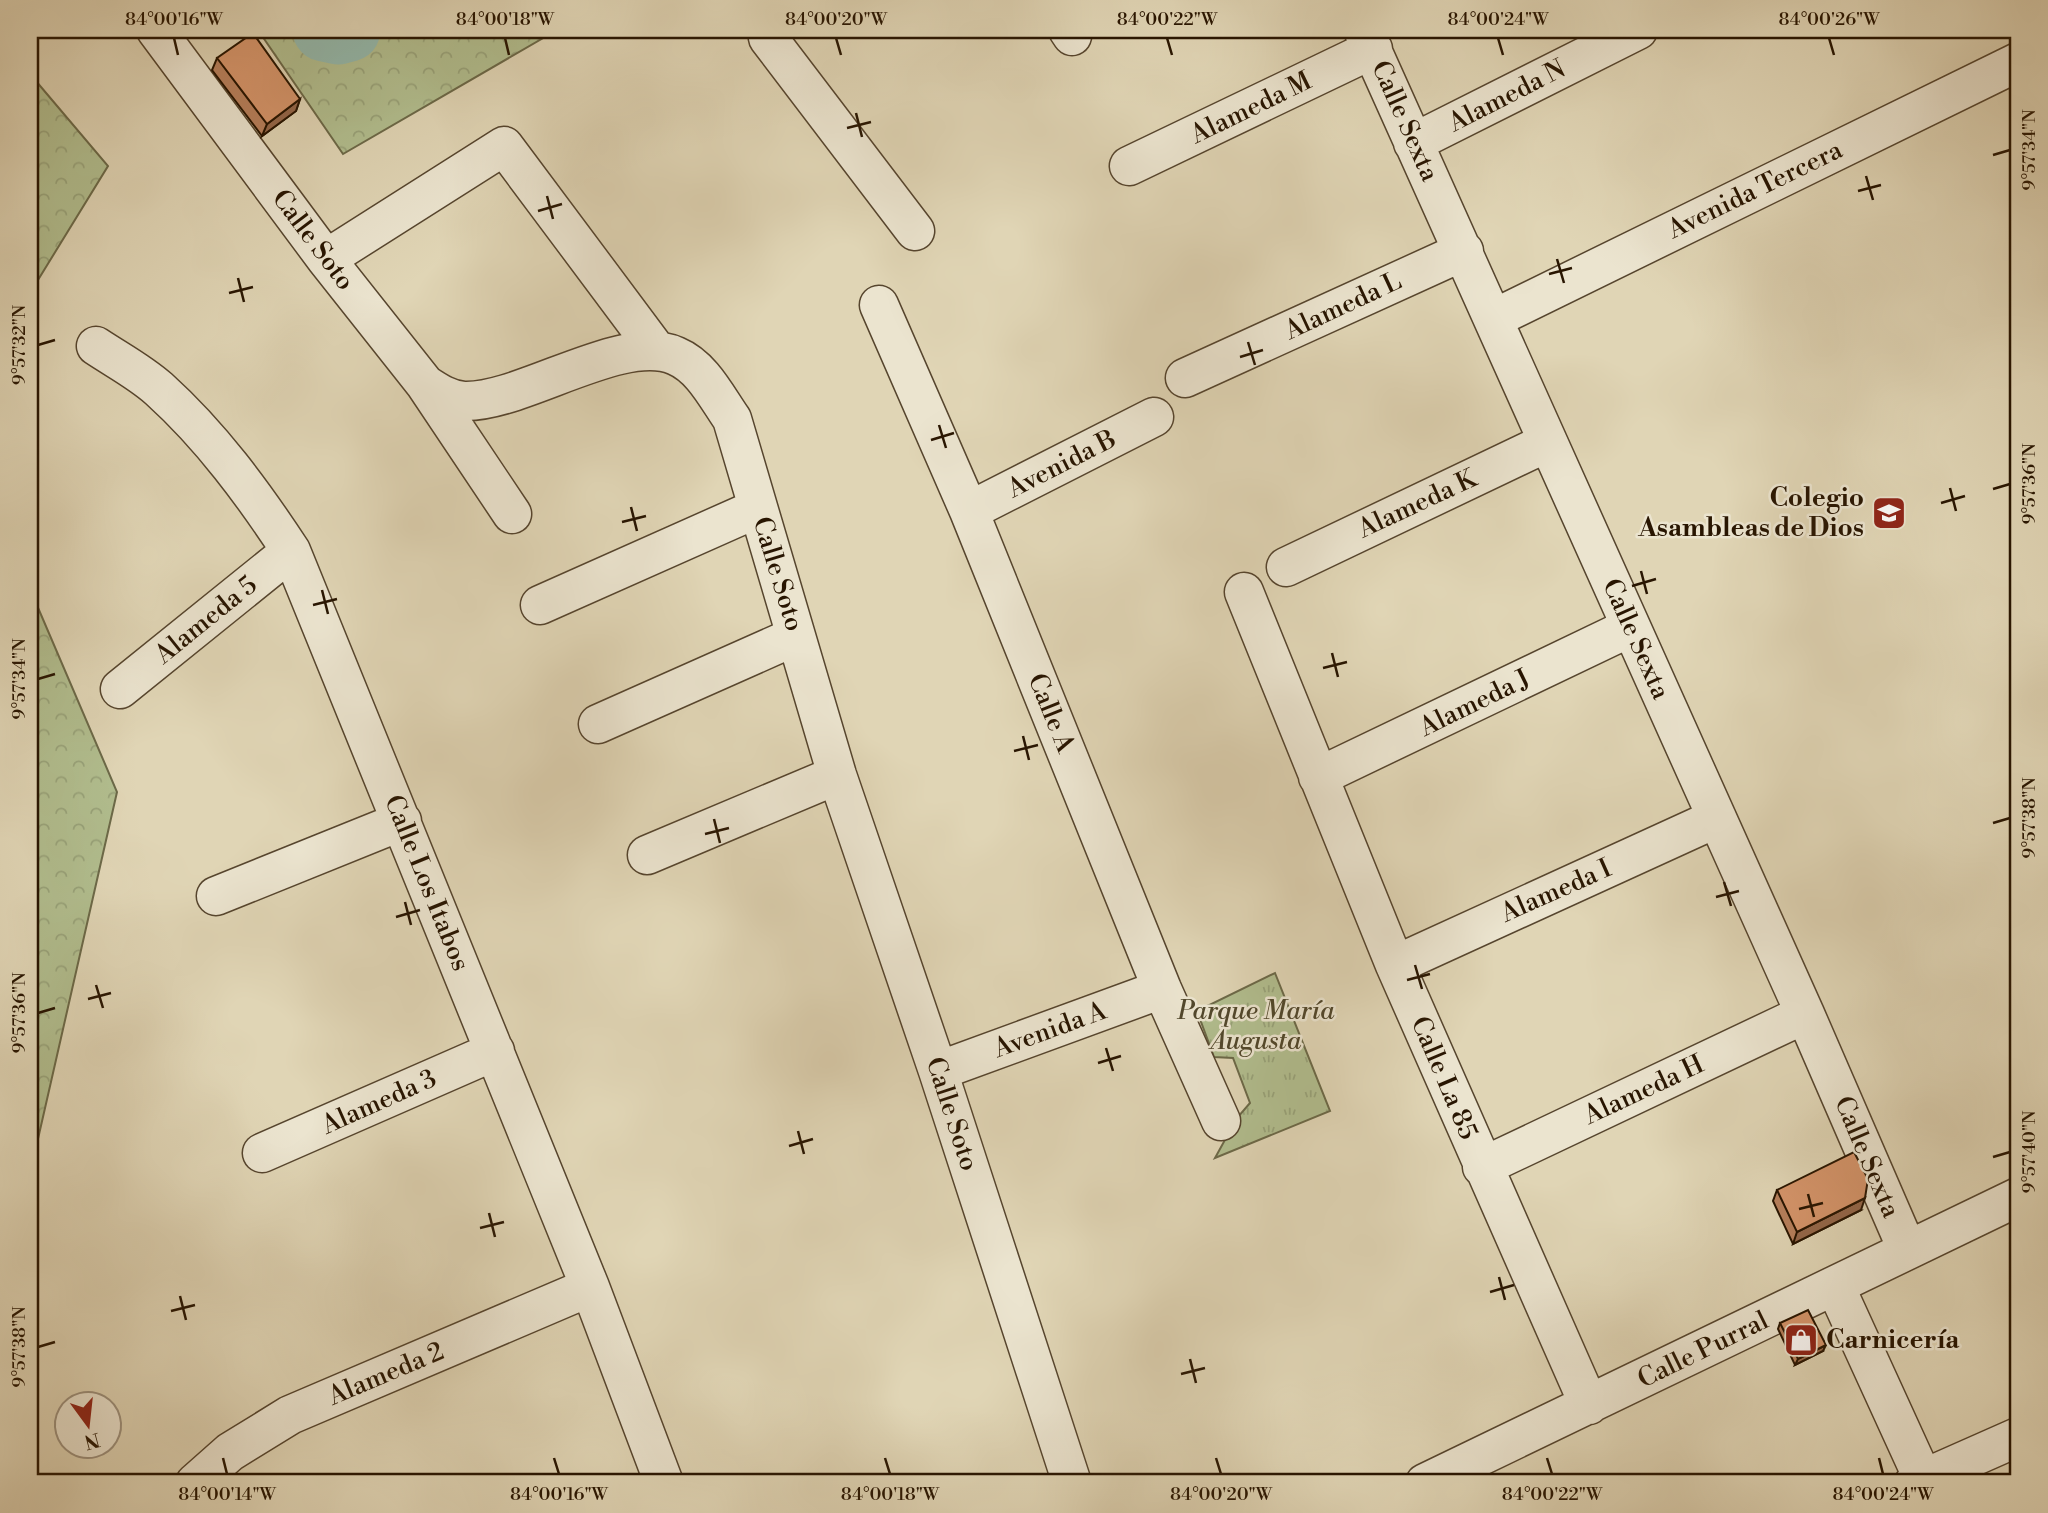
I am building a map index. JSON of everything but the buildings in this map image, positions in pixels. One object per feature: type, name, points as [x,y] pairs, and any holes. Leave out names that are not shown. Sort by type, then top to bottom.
[{"type":"street","name":"Calle Soto","points":[[156,30],[326,259],[425,384],[445,397],[464,401],[494,395],[622,355],[657,351],[676,356],[699,372],[732,419],[837,775],[938,1071],[1072,1483]]},
{"type":"street","name":"Alameda N","points":[[1413,143],[1638,30]]},
{"type":"street","points":[[767,34],[915,231]]},
{"type":"street","name":"Calle Sexta","points":[[1368,39],[1805,1014],[1907,1249]]},
{"type":"street","name":"Alameda M","points":[[1129,166],[1368,39]]},
{"type":"street","name":"Avenida Tercera","points":[[1493,319],[2018,62]]},
{"type":"street","points":[[326,259],[504,146],[657,351]]},
{"type":"street","name":"Alameda L","points":[[1185,378],[1464,251]]},
{"type":"street","name":"Calle A","points":[[879,305],[969,511],[1162,989],[1220,1121]]},
{"type":"street","name":"Calle Los Itabos","points":[[96,346],[157,387],[199,430],[247,484],[291,551],[590,1287],[664,1483]]},
{"type":"street","points":[[425,384],[512,514]]},
{"type":"street","name":"Avenida B","points":[[969,511],[1154,417]]},
{"type":"street","name":"Alameda K","points":[[1286,566],[1548,442]]},
{"type":"street","points":[[540,605],[758,509]]},
{"type":"street","name":"Alameda 5","points":[[120,689],[291,551]]},
{"type":"street","name":"Calle La 85","points":[[1244,592],[1395,965],[1589,1405]]},
{"type":"street","name":"Alameda J","points":[[1318,777],[1631,627]]},
{"type":"street","points":[[598,724],[796,636]]},
{"type":"street","points":[[647,855],[837,775]]},
{"type":"street","name":"Alameda I","points":[[1395,965],[1717,818]]},
{"type":"street","points":[[216,896],[402,821]]},
{"type":"street","name":"Avenida A","points":[[938,1071],[1162,989]]},
{"type":"street","name":"Alameda H","points":[[1482,1167],[1805,1014]]},
{"type":"street","name":"Alameda 3","points":[[262,1153],[495,1051]]},
{"type":"street","name":"Calle Purral","points":[[1425,1483],[2018,1197]]},
{"type":"street","points":[[1835,1286],[1920,1482],[2018,1437]]},
{"type":"street","name":"Alameda 2","points":[[195,1483],[230,1452],[290,1415],[590,1287]]},
{"type":"green space","points":[[258,30],[557,30],[343,154]]},
{"type":"green space","points":[[30,74],[108,166],[30,293]]},
{"type":"green space","points":[[30,589],[117,792],[30,1174]]},
{"type":"green space","name":"Parque María Augusta","points":[[1275,973],[1330,1111],[1215,1158],[1237,1118],[1250,1103],[1233,1058],[1214,1057],[1197,1011]]},
{"type":"waterway","points":[[324,30],[338,33],[349,30]]},
{"type":"place","name":"Colegio Asambleas de Dios","points":[[1889,513]]},
{"type":"place","name":"Carnicería","points":[[1801,1340]]}]
